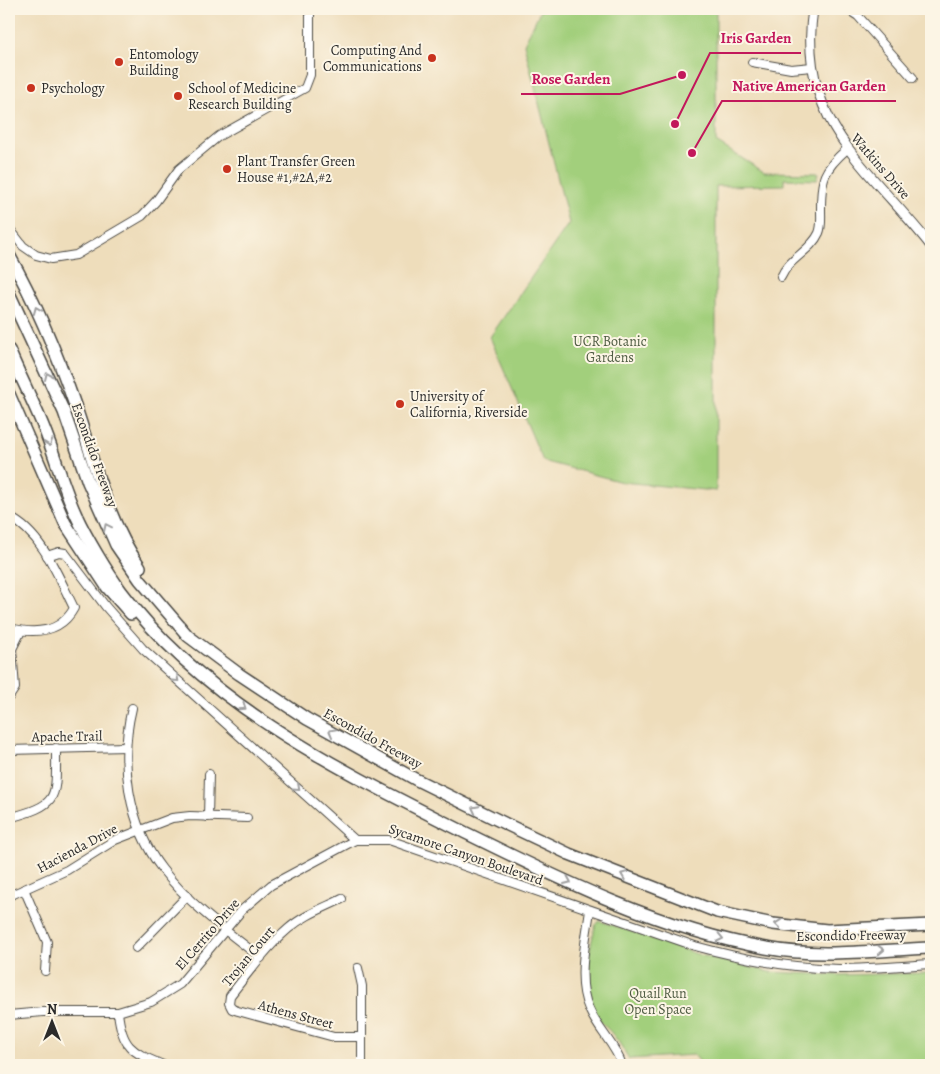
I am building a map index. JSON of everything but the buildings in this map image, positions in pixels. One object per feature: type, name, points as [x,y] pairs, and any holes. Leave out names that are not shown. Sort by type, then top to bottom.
[{"type":"highway","points":[[9,255],[28,289],[75,406],[104,494],[124,541],[188,636]]},
{"type":"highway","name":"Escondido Freeway","points":[[9,293],[64,412],[88,482],[116,545],[140,580],[188,636],[239,674],[307,719],[415,779],[569,854],[717,912],[773,924],[827,930],[931,925]]},
{"type":"highway","name":"Escondido Freeway","points":[[9,350],[41,421],[76,516],[120,590],[165,643],[242,706],[294,740],[403,801],[497,848],[651,916],[710,936],[769,949],[823,952],[931,948]]},
{"type":"highway","points":[[9,394],[58,511],[84,555],[107,587],[128,611],[165,643]]},
{"type":"main road","name":"Watkins Drive","points":[[813,9],[810,39],[812,67],[829,120],[847,149],[931,246]]},
{"type":"street","points":[[9,228],[24,246],[36,255],[51,259],[66,258],[88,249],[134,222],[156,201],[179,169],[202,149],[236,126],[300,92],[307,84],[310,75],[310,9]]},
{"type":"street","points":[[847,9],[858,16],[913,78]]},
{"type":"street","points":[[752,62],[790,69],[812,67]]},
{"type":"street","points":[[781,277],[791,262],[818,236],[821,222],[823,177],[832,162],[847,149]]},
{"type":"street","points":[[9,517],[26,528],[47,556],[74,608],[68,620],[52,629],[21,631],[9,627]]},
{"type":"street","points":[[47,556],[59,552],[68,557],[100,600],[140,646],[355,840]]},
{"type":"street","points":[[9,697],[15,688],[12,649],[21,631]]},
{"type":"street","points":[[132,708],[126,747],[126,772],[140,830],[162,868],[187,896],[226,931],[261,958]]},
{"type":"street","name":"Apache Trail","points":[[9,750],[126,747]]},
{"type":"street","points":[[9,818],[44,807],[53,798],[56,785],[56,748]]},
{"type":"street","points":[[208,817],[209,774]]},
{"type":"street","name":"Hacienda Drive","points":[[9,896],[67,870],[115,840],[172,818],[247,818]]},
{"type":"street","name":"Sycamore Canyon Boulevard","points":[[355,840],[370,838],[389,840],[694,946],[768,962],[838,968],[931,964]]},
{"type":"street","name":"El Cerrito Drive","points":[[9,1015],[43,1012],[118,1012],[134,1008],[167,994],[191,972],[242,910],[271,885],[355,840]]},
{"type":"street","points":[[24,889],[47,942],[45,971]]},
{"type":"street","points":[[136,948],[187,896]]},
{"type":"street","name":"Trojan Court","points":[[229,1004],[230,996],[289,928],[318,910],[342,899]]},
{"type":"street","points":[[590,910],[583,989],[588,1008],[596,1024],[615,1048],[622,1065]]},
{"type":"street","points":[[358,968],[362,986],[362,1065]]},
{"type":"street","name":"Athens Street","points":[[229,1004],[232,1009],[238,1011],[334,1037],[362,1037]]},
{"type":"street","points":[[118,1012],[120,1029],[130,1047],[145,1059],[164,1065]]},
{"type":"green space","name":"UCR Botanic Gardens","points":[[541,9],[716,9],[716,142],[764,172],[819,173],[817,180],[784,179],[784,185],[716,186],[716,491],[622,482],[543,461],[490,337],[569,223],[524,44]]},
{"type":"green space","name":"Quail Run Open Space","points":[[600,921],[700,955],[770,972],[837,975],[931,973],[931,1065],[703,1065],[694,1055],[629,1059],[611,1032],[598,1019],[590,997],[588,984],[589,959],[596,924]]},
{"type":"place","name":"Computing And Communications","points":[[432,58]]},
{"type":"place","name":"Entomology Building","points":[[119,62]]},
{"type":"place","name":"Rose Garden","points":[[682,75]]},
{"type":"place","name":"Psychology","points":[[31,88]]},
{"type":"place","name":"School of Medicine Research Building","points":[[178,96]]},
{"type":"place","name":"Iris Garden","points":[[675,124]]},
{"type":"place","name":"Native American Garden","points":[[692,153]]},
{"type":"place","name":"Plant Transfer Green House #1,#2A,#2","points":[[227,169]]},
{"type":"place","name":"University of California, Riverside","points":[[400,404]]}]
